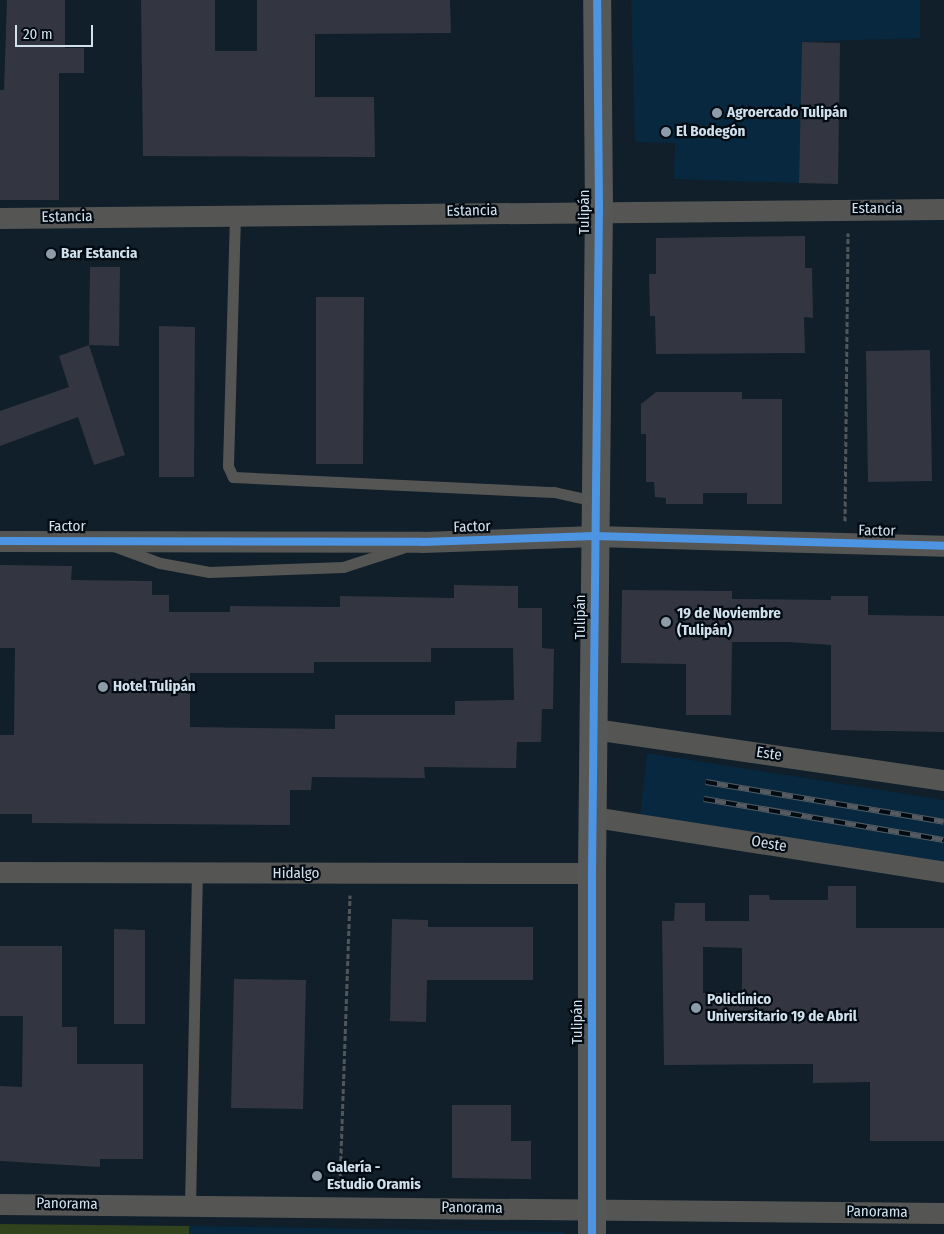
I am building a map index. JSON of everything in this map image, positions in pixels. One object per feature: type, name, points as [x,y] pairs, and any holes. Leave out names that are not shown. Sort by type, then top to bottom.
[{"type":"street","name":"Tulipán","points":[[592,1222],[592,873],[599,210],[597,0]]},
{"type":"street","name":"Estancia","points":[[0,218],[599,210],[944,208]]},
{"type":"street","name":"Factor","points":[[0,541],[422,542],[595,536],[944,546]]},
{"type":"street","name":"Este","points":[[594,729],[944,780]]},
{"type":"street","name":"Oeste","points":[[594,817],[944,872]]},
{"type":"street","name":"Hidalgo","points":[[0,872],[197,874],[592,873]]},
{"type":"street","name":"Panorama","points":[[0,1204],[339,1206],[592,1222],[944,1212]]},
{"type":"lane","points":[[235,215],[228,466],[233,477],[554,492],[595,501]]},
{"type":"lane","points":[[101,542],[160,564],[209,572],[343,566],[422,542]]},
{"type":"lane","points":[[190,1206],[197,874]]},
{"type":"path","points":[[844,544],[848,209]]},
{"type":"path","points":[[339,1206],[350,874]]},
{"type":"shaded area","name":"Agroercado Tulipán","points":[[631,0],[920,0],[920,38],[802,42],[799,183],[674,179],[675,143],[635,142]]},
{"type":"shaded area","points":[[647,753],[944,800],[944,862],[640,815]]},
{"type":"shaded area","points":[[189,1226],[564,1232],[564,1234],[189,1234]]},
{"type":"green space","points":[[0,1224],[189,1226],[189,1234],[0,1234]]},
{"type":"building","points":[[7,0],[65,0],[65,48],[84,48],[84,73],[59,73],[59,200],[0,200],[0,90],[4,90]]},
{"type":"building","points":[[141,0],[215,0],[215,51],[257,51],[257,0],[450,0],[451,33],[315,34],[315,97],[374,97],[375,157],[143,156]]},
{"type":"building","points":[[802,42],[840,43],[838,184],[799,183]]},
{"type":"building","points":[[805,236],[805,268],[812,268],[813,318],[804,317],[805,353],[656,354],[655,316],[650,316],[649,274],[656,274],[656,238]]},
{"type":"building","points":[[90,267],[120,267],[119,346],[89,345]]},
{"type":"building","points":[[316,297],[364,297],[363,464],[316,464]]},
{"type":"building","points":[[159,326],[195,327],[194,477],[159,477]]},
{"type":"building","points":[[89,345],[125,455],[94,465],[78,417],[0,446],[0,411],[69,387],[59,356]]},
{"type":"building","points":[[930,350],[932,481],[868,482],[866,351]]},
{"type":"building","points":[[656,392],[742,392],[742,399],[782,399],[782,504],[747,504],[747,493],[703,493],[703,504],[666,504],[666,498],[655,497],[654,482],[646,482],[646,434],[641,434],[641,404]]},
{"type":"building","name":"Hotel Tulipán","points":[[0,565],[72,566],[71,580],[152,581],[152,595],[169,595],[169,612],[230,612],[230,606],[340,607],[340,596],[454,598],[454,585],[518,586],[518,608],[542,608],[542,648],[554,649],[553,709],[542,709],[541,742],[517,742],[516,768],[424,767],[425,778],[312,777],[311,790],[290,790],[290,825],[32,823],[32,814],[0,814],[0,735],[14,735],[15,648],[0,648]],"holes":[[[431,648],[513,648],[514,700],[455,701],[455,715],[335,715],[335,729],[190,727],[190,673],[314,673],[314,662],[431,662]]]},
{"type":"building","points":[[622,590],[732,591],[732,599],[831,600],[831,596],[868,596],[868,615],[944,616],[944,732],[831,730],[831,645],[788,642],[732,642],[731,715],[686,715],[686,664],[621,663]]},
{"type":"building","points":[[828,886],[856,886],[856,928],[944,928],[944,1141],[870,1141],[870,1082],[813,1083],[813,1064],[664,1065],[662,921],[674,921],[675,903],[705,903],[705,921],[749,921],[749,895],[769,895],[770,900],[828,900]],"holes":[[[703,947],[742,948],[742,993],[703,993]]]},
{"type":"building","points":[[392,919],[428,920],[428,927],[533,927],[533,980],[427,980],[426,1022],[390,1021]]},
{"type":"building","points":[[114,929],[145,930],[145,1024],[114,1024]]},
{"type":"building","points":[[0,946],[62,946],[62,1027],[77,1027],[77,1064],[143,1064],[143,1159],[100,1159],[100,1167],[0,1161],[0,1086],[22,1087],[23,1016],[0,1016]]},
{"type":"building","points":[[234,979],[306,980],[303,1109],[231,1108]]},
{"type":"building","points":[[452,1105],[511,1105],[511,1141],[531,1141],[531,1179],[452,1178]]},
{"type":"railway","points":[[706,782],[944,822]]},
{"type":"railway","points":[[704,799],[944,840]]},
{"type":"cycle path","points":[[592,1234],[592,873],[599,210],[597,0]]},
{"type":"cycle path","points":[[0,541],[422,542],[595,536],[944,546]]},
{"type":"place","name":"Agroercado Tulipán","points":[[717,113]]},
{"type":"place","name":"El Bodegón","points":[[666,132]]},
{"type":"place","name":"Bar Estancia","points":[[51,254]]},
{"type":"place","name":"19 de Noviembre (Tulipán)","points":[[666,622]]},
{"type":"place","name":"Hotel Tulipán","points":[[103,687]]},
{"type":"place","name":"Policlínico Universitario 19 de Abril","points":[[696,1008]]},
{"type":"place","name":"Galería - Estudio Oramis","points":[[317,1176]]}]
